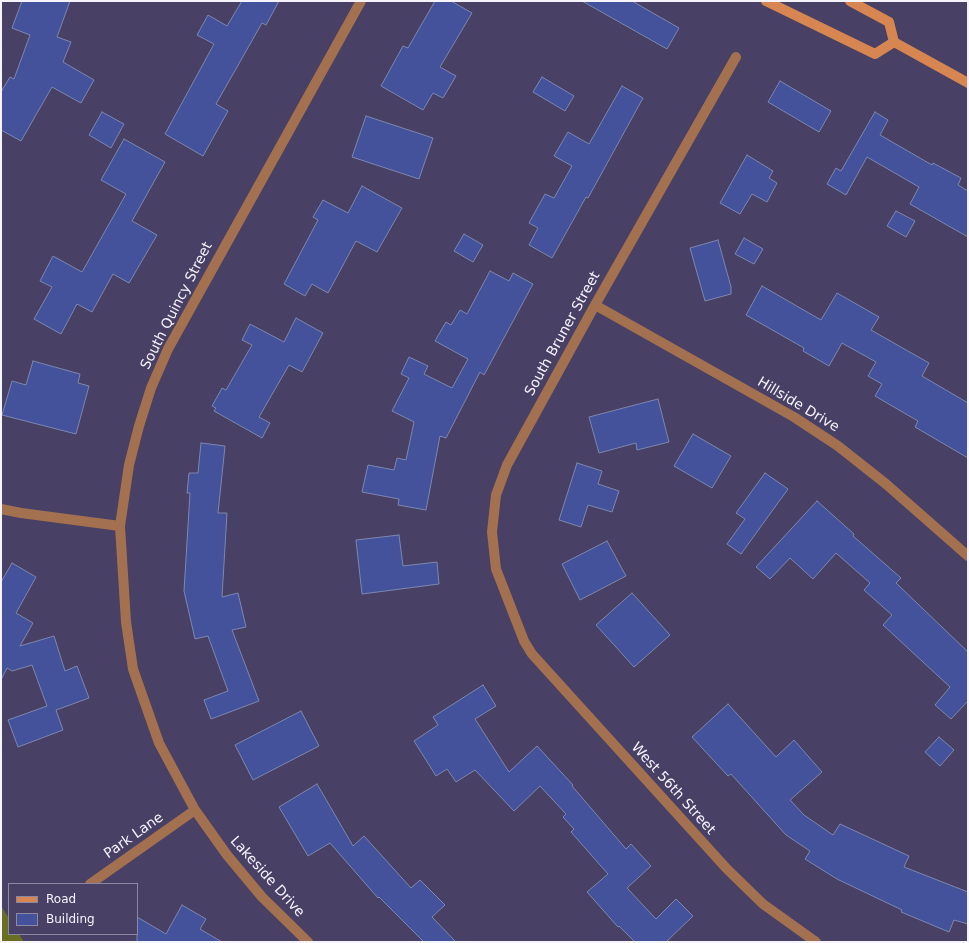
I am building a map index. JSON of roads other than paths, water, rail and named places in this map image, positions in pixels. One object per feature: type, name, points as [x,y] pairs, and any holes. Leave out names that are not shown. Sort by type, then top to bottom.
[{"type":"main road","points":[[766,1],[875,54],[894,42]]},
{"type":"main road","points":[[850,1],[889,22],[894,42],[968,83]]},
{"type":"street","name":"South Quincy Street","points":[[195,810],[159,743],[133,669],[126,622],[120,526],[129,465],[138,426],[151,388],[168,348],[361,1]]},
{"type":"street","name":"South Bruner Street","points":[[524,641],[496,569],[492,532],[496,496],[507,465],[595,305],[736,57]]},
{"type":"street","name":"Hillside Drive","points":[[595,305],[794,417],[832,442],[886,484],[968,556]]},
{"type":"street","points":[[1,509],[20,513],[120,526]]},
{"type":"street","name":"West 56th Street","points":[[524,641],[532,654],[546,671],[727,869],[763,904],[816,942]]},
{"type":"street","name":"Park Lane","points":[[91,883],[195,810]]},
{"type":"street","name":"Lakeside Drive","points":[[195,810],[243,875],[308,942]]}]
